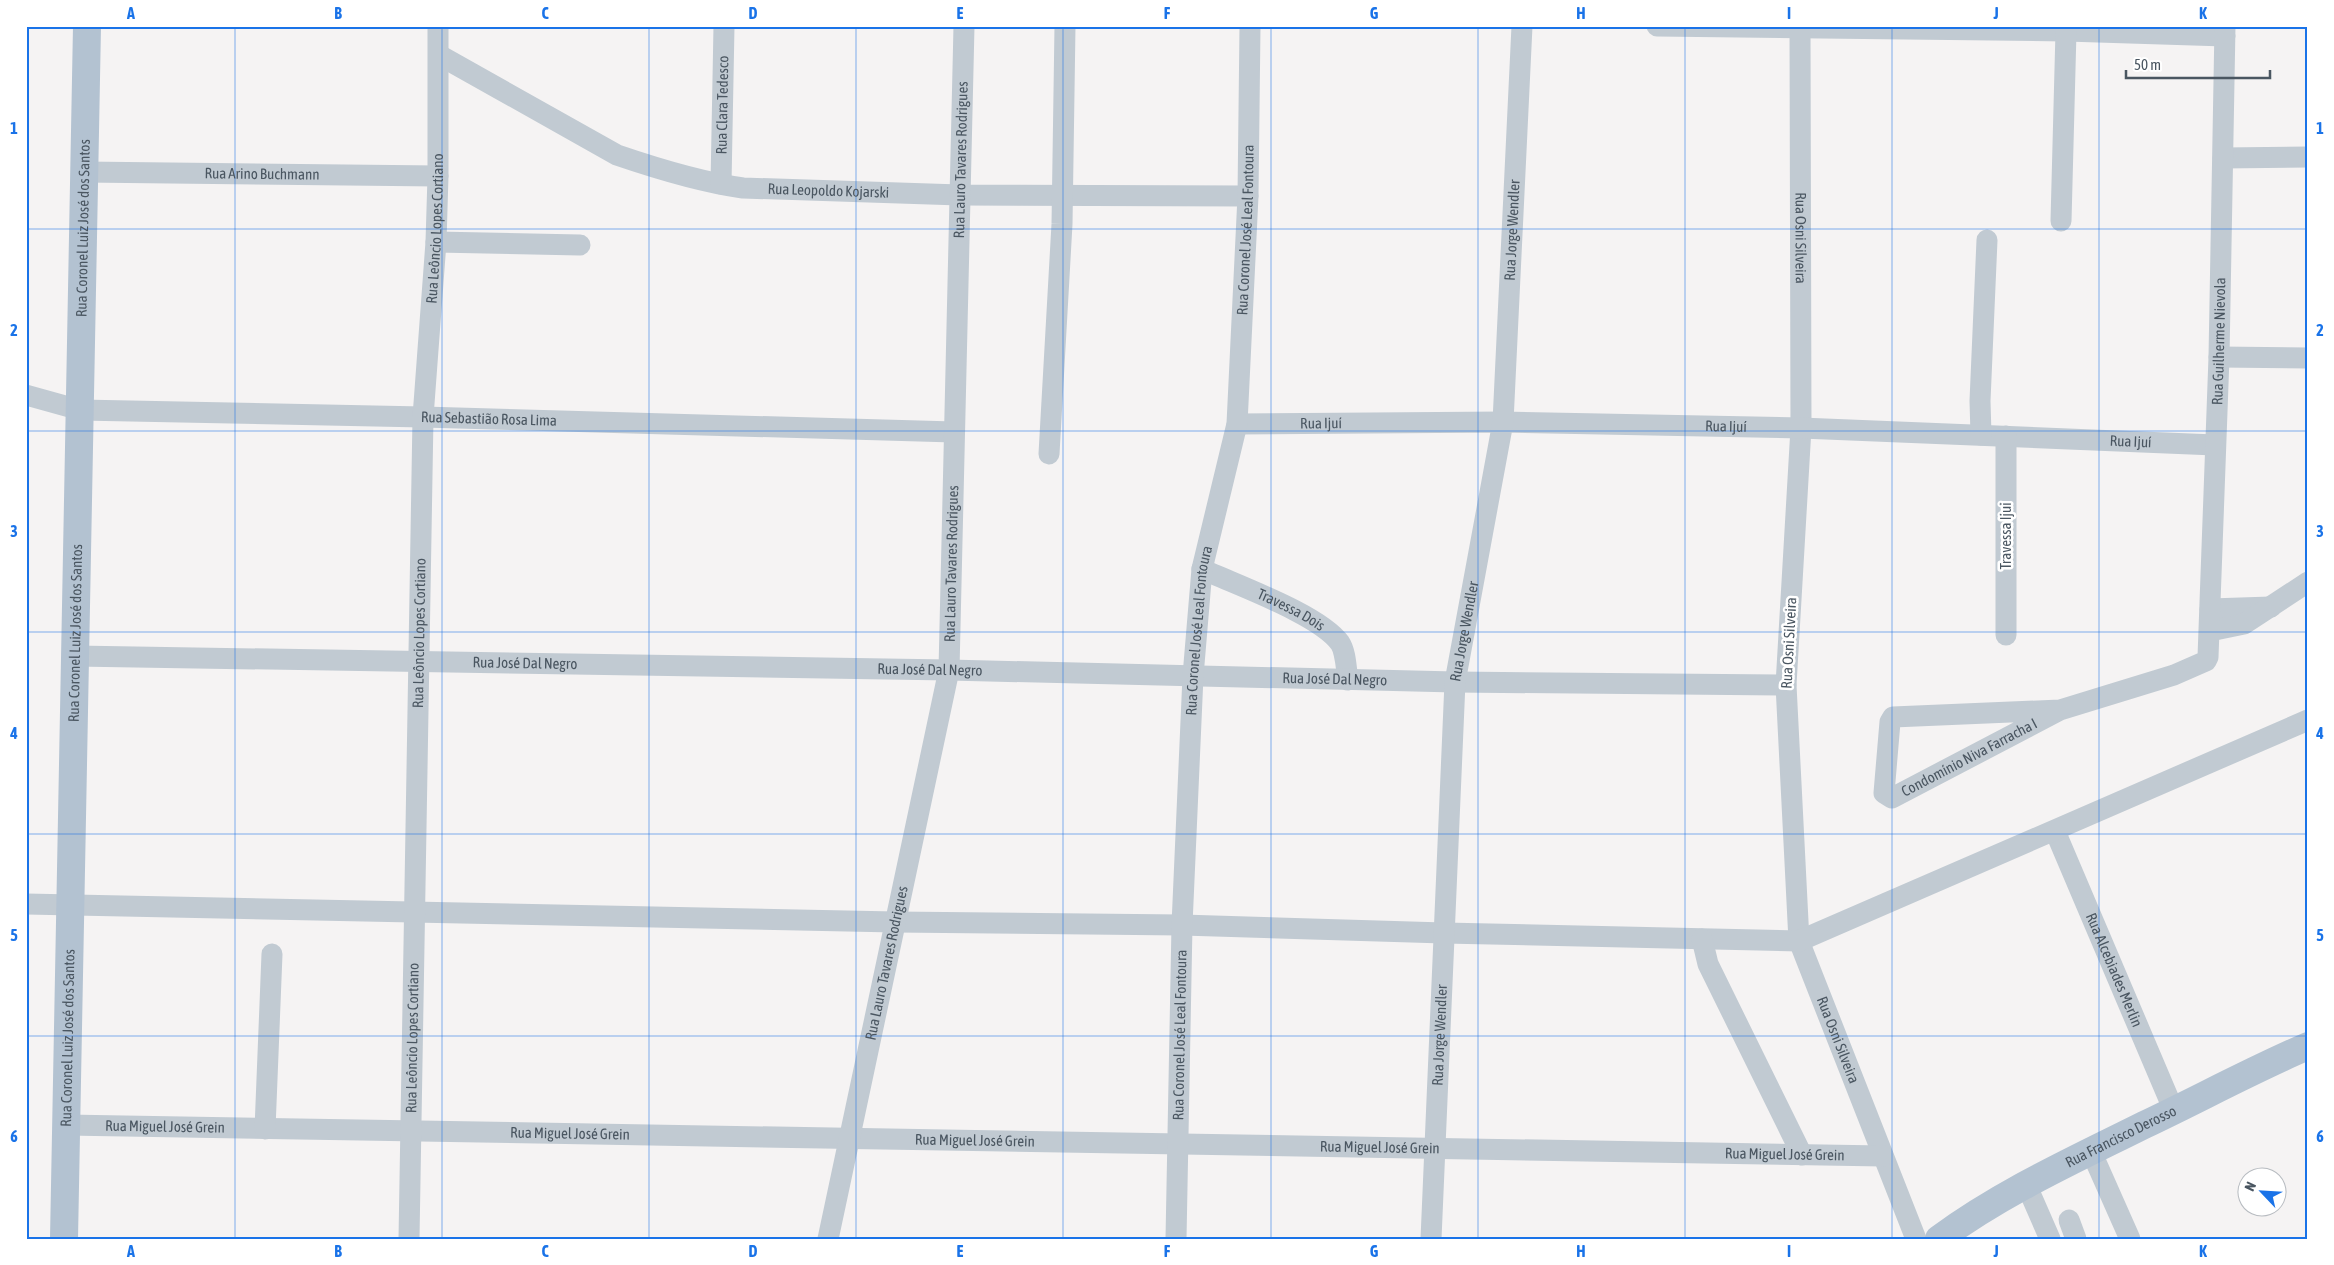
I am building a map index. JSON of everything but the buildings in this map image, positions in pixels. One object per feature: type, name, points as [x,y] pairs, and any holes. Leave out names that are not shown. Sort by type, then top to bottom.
[{"type":"main road","name":"Rua Coronel Luiz José dos Santos","points":[[64,1239],[87,26]]},
{"type":"main road","name":"Rua Francisco Derosso","points":[[1939,1239],[1965,1220],[2026,1184],[2256,1068],[2308,1046]]},
{"type":"street","name":"Rua Leôncio Lopes Cortiano","points":[[409,1239],[423,417],[436,242],[438,26]]},
{"type":"street","name":"Rua Clara Tedesco","points":[[721,184],[724,26]]},
{"type":"street","name":"Rua Lauro Tavares Rodrigues","points":[[828,1239],[949,670],[964,26]]},
{"type":"street","points":[[1049,454],[1062,224],[1065,26]]},
{"type":"street","name":"Rua Coronel José Leal Fontoura","points":[[1176,1239],[1182,925],[1192,676],[1202,569],[1237,424],[1248,196],[1250,26]]},
{"type":"street","name":"Rua Jorge Wendler","points":[[1432,1239],[1455,682],[1503,422],[1522,26]]},
{"type":"street","points":[[1657,26],[2225,31]]},
{"type":"street","name":"Rua Osni Silveira","points":[[1800,27],[1801,428],[1786,685],[1799,941],[1916,1239]]},
{"type":"street","points":[[2061,220],[2066,31]]},
{"type":"street","name":"Rua Guilherme Nievola","points":[[2209,644],[2219,357],[2225,31]]},
{"type":"street","name":"Rua Leopoldo Kojarski","points":[[439,55],[617,155],[646,165],[743,188],[960,194],[1248,196]]},
{"type":"street","points":[[2223,158],[2308,157]]},
{"type":"street","name":"Rua Arino Buchmann","points":[[84,172],[438,176]]},
{"type":"street","points":[[1982,435],[1980,401],[1987,240]]},
{"type":"street","points":[[436,242],[580,245]]},
{"type":"street","points":[[2219,357],[2308,358]]},
{"type":"street","name":"Rua Sebastião Rosa Lima","points":[[26,395],[80,410],[423,417],[954,432]]},
{"type":"street","name":"Rua Ijuí","points":[[1237,424],[1503,422],[1801,428],[2215,445]]},
{"type":"street","name":"Travessa Ijui","points":[[2006,436],[2006,635]]},
{"type":"street","name":"Travessa Dois","points":[[1202,569],[1302,614],[1329,630],[1341,645],[1348,680]]},
{"type":"street","points":[[2209,644],[2244,624],[2308,582]]},
{"type":"street","points":[[2210,609],[2271,607]]},
{"type":"street","name":"Condomínio Niva Farracha I","points":[[2060,710],[1893,717],[1890,722],[1884,793],[1892,798],[2060,710],[2174,676],[2206,661],[2209,644]]},
{"type":"street","name":"Rua José Dal Negro","points":[[75,656],[949,670],[1455,682],[1786,685]]},
{"type":"street","points":[[26,904],[895,922],[1182,925],[1444,934],[1799,941],[2308,720]]},
{"type":"street","name":"Rua Alcebiades Merlin","points":[[2055,831],[2174,1111]]},
{"type":"street","points":[[1702,939],[1708,964],[1802,1155]]},
{"type":"street","points":[[265,1129],[272,954]]},
{"type":"street","name":"Rua Miguel José Grein","points":[[66,1125],[1884,1156]]},
{"type":"street","points":[[2091,1151],[2130,1239]]},
{"type":"street","points":[[2026,1184],[2050,1239]]}]
